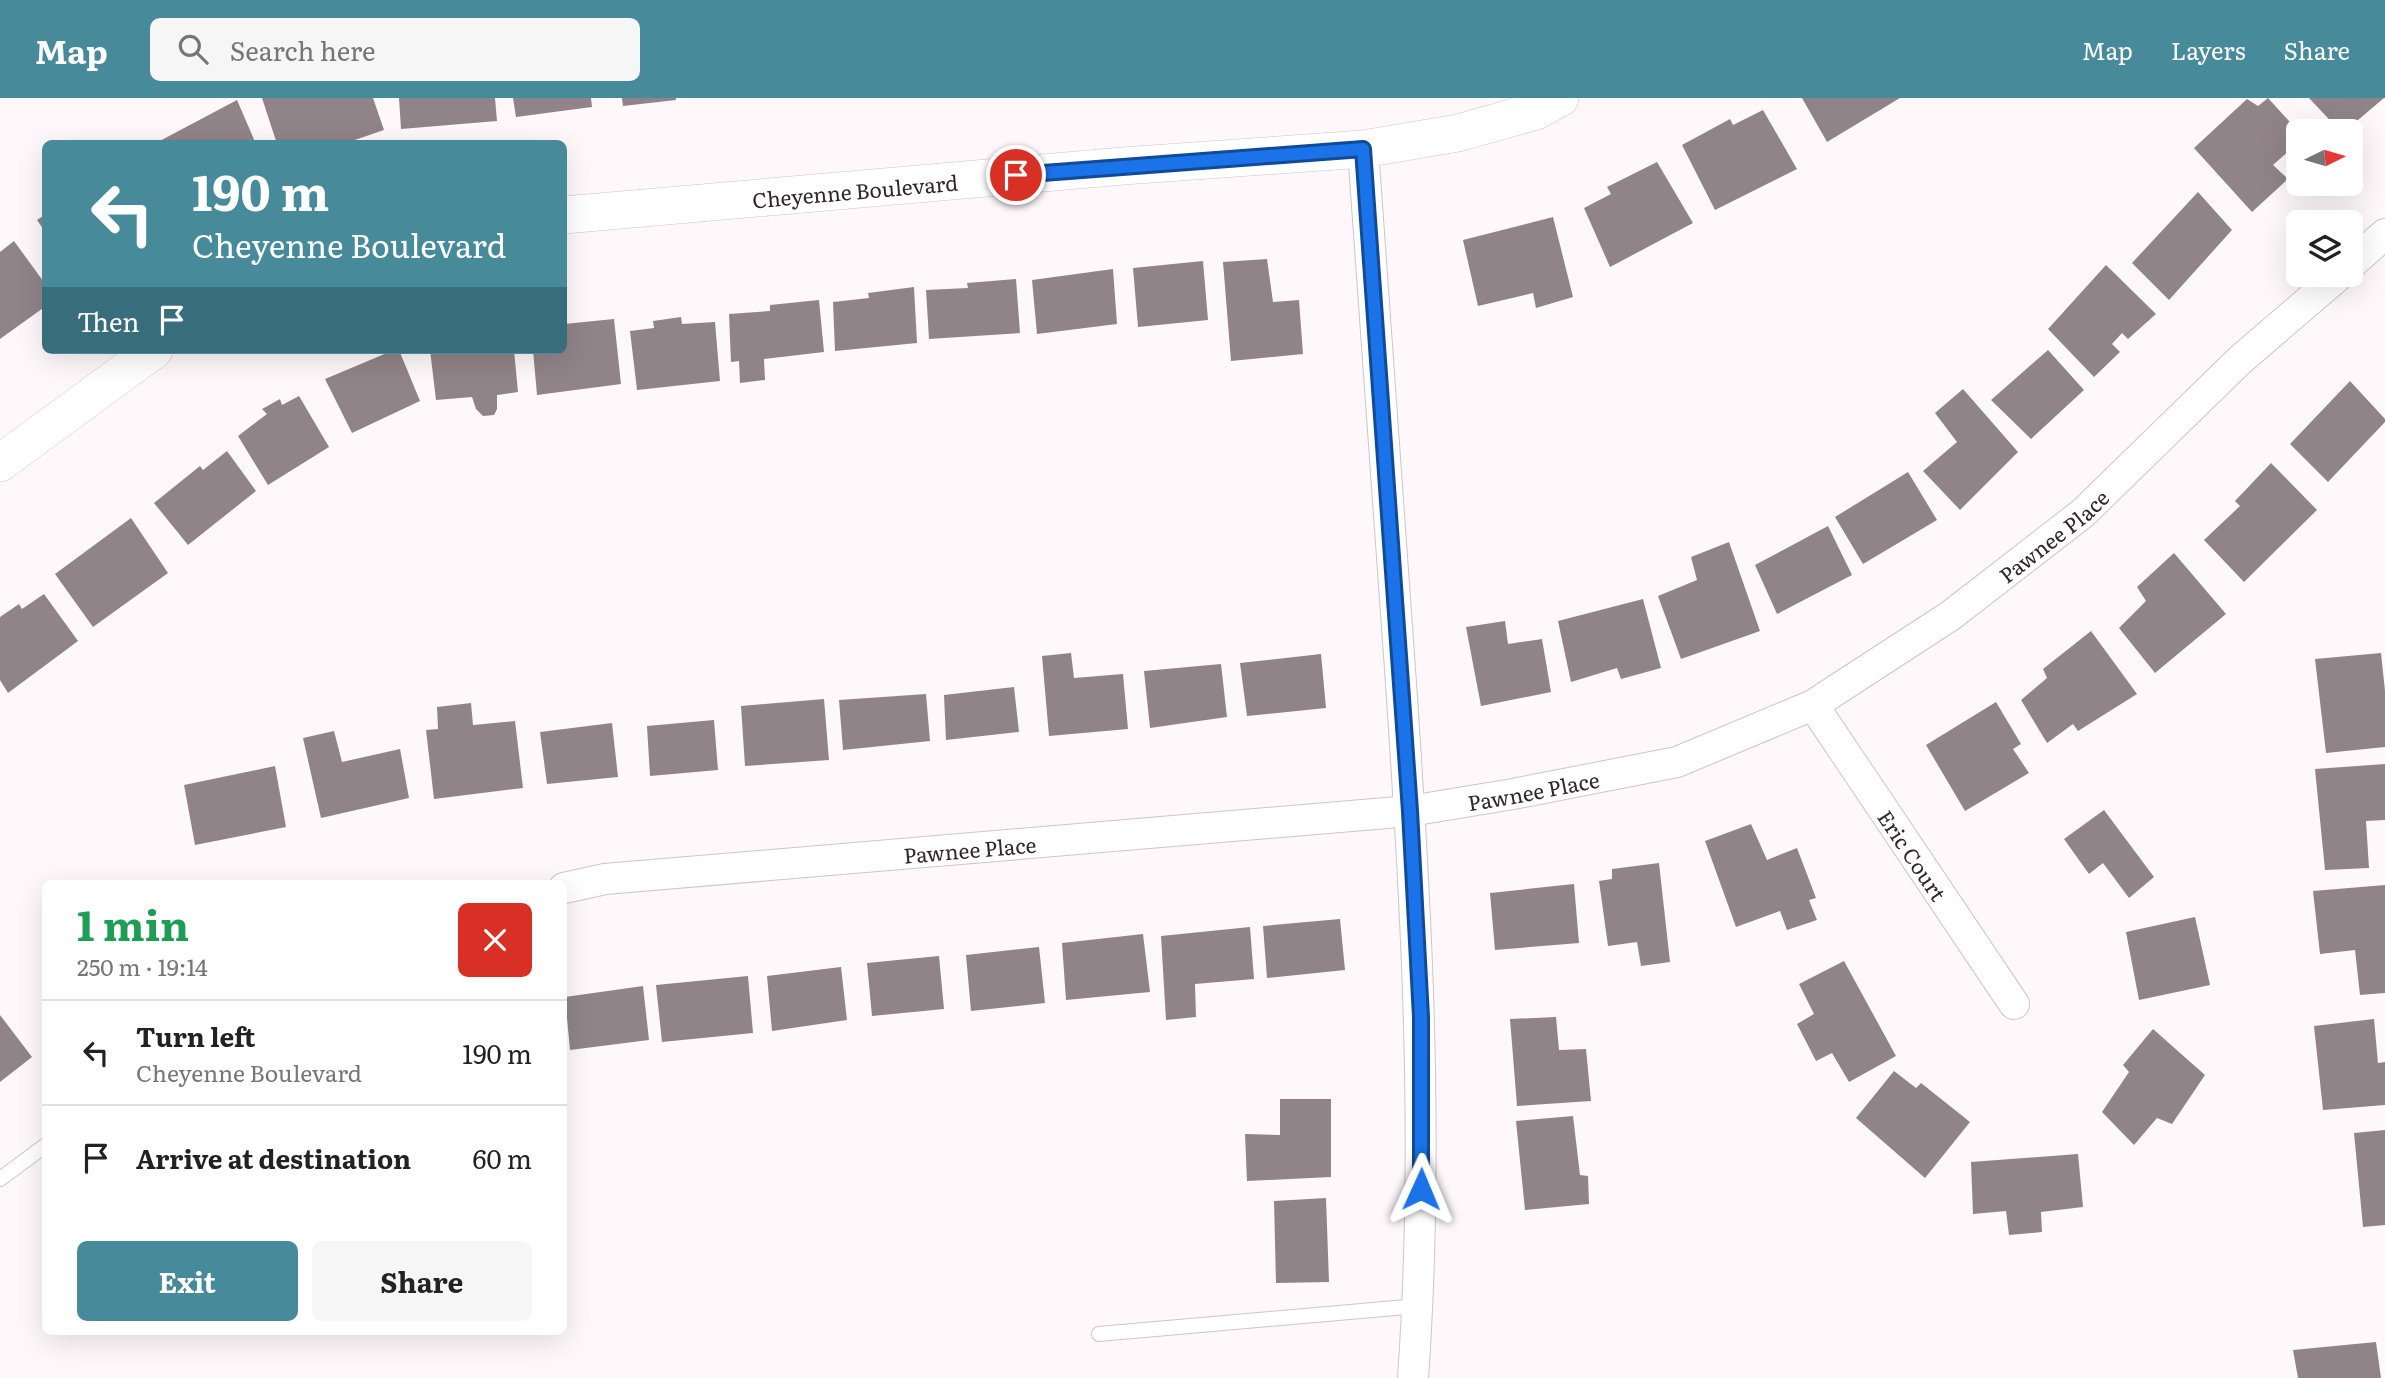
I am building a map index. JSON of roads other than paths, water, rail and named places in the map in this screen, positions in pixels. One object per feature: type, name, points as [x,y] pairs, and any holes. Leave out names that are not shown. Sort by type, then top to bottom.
[{"type":"street","name":"Cheyenne Boulevard","points":[[567,215],[1109,167],[1363,149],[1458,133],[1536,111],[1560,98]]},
{"type":"street","points":[[1363,149],[1410,811],[1421,1017],[1419,1306],[1413,1378]]},
{"type":"street","name":"Pawnee Place","points":[[567,887],[605,879],[1410,811],[1677,762],[1812,705],[1950,616],[2083,513],[2240,360],[2325,287]]},
{"type":"street","points":[[0,463],[148,354]]},
{"type":"street","name":"Eric Court","points":[[1812,705],[2014,1004]]},
{"type":"lane","points":[[0,1179],[42,1148]]},
{"type":"lane","points":[[1099,1334],[1419,1306]]}]
